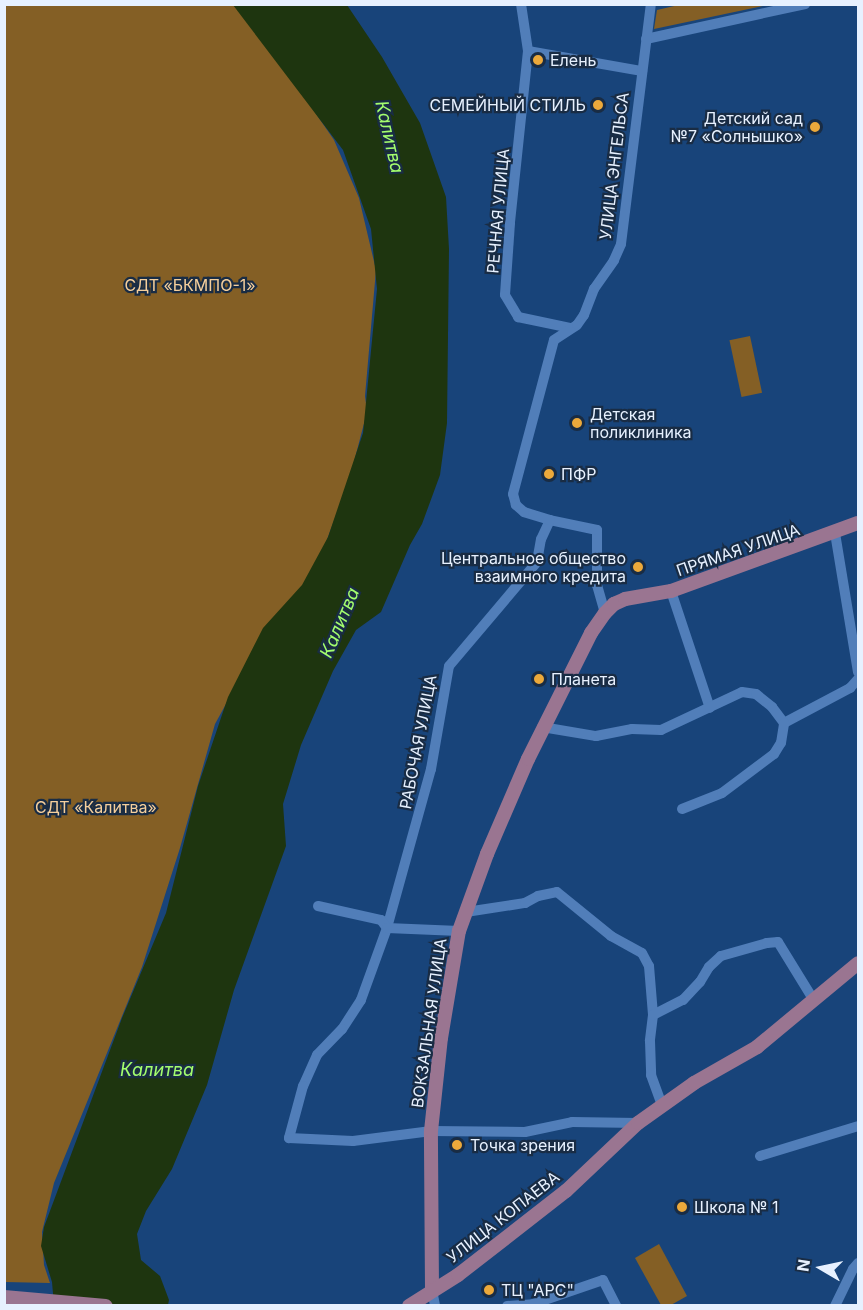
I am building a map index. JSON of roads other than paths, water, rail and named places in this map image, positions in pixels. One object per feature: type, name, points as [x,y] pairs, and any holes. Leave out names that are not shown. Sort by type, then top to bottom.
[{"type":"main road","name":"ПРЯМАЯ УЛИЦА","points":[[625,599],[671,591],[836,533],[858,523]]},
{"type":"main road","name":"ВОКЗАЛЬНАЯ УЛИЦА","points":[[432,1290],[431,1131],[441,1038],[459,931],[487,854],[542,727],[605,613],[614,604],[625,599]]},
{"type":"main road","name":"УЛИЦА КОПАЕВА","points":[[409,1305],[461,1272],[566,1191],[638,1123],[662,1105],[757,1047],[858,963]]},
{"type":"main road","points":[[4,1297],[106,1305]]},
{"type":"street","name":"РЕЧНАЯ УЛИЦА","points":[[521,4],[528,51],[510,223],[506,295],[518,316],[570,328]]},
{"type":"street","name":"УЛИЦА ЭНГЕЛЬСА","points":[[605,613],[597,585],[597,530],[524,512],[516,505],[513,495],[554,340],[577,325],[584,315],[594,289],[614,260],[621,244],[651,4]]},
{"type":"street","points":[[646,39],[805,4]]},
{"type":"street","points":[[528,51],[642,72]]},
{"type":"street","name":"РАБОЧАЯ УЛИЦА","points":[[431,1131],[353,1141],[289,1138],[303,1086],[317,1055],[342,1029],[361,1000],[387,928],[431,769],[449,666],[537,562],[541,539],[550,520]]},
{"type":"street","points":[[836,533],[858,672]]},
{"type":"street","points":[[671,591],[710,708]]},
{"type":"street","points":[[784,723],[850,688],[858,679]]},
{"type":"street","points":[[542,727],[596,736],[632,729],[661,730],[742,692],[756,694],[772,707],[784,723],[781,743],[774,754],[722,793],[682,809]]},
{"type":"street","points":[[466,912],[525,903],[538,896],[556,891],[611,936],[642,953],[650,966],[653,1015],[650,1041],[651,1075],[662,1105]]},
{"type":"street","points":[[318,906],[381,920],[387,928],[459,931]]},
{"type":"street","points":[[653,1015],[683,1000],[700,982],[709,967],[721,956],[767,943],[778,942],[813,999]]},
{"type":"street","points":[[431,1131],[525,1132],[572,1122],[638,1123]]},
{"type":"street","points":[[760,1156],[858,1126]]},
{"type":"street","points":[[836,1305],[858,1263]]},
{"type":"street","points":[[507,1305],[533,1304],[603,1280],[616,1305]]},
{"type":"street","points":[[432,1290],[435,1305]]},
{"type":"water","name":"Калитва","points":[[233,5],[347,5],[382,57],[420,123],[446,197],[449,249],[447,423],[440,475],[422,524],[410,545],[381,612],[356,630],[333,671],[301,745],[283,804],[286,846],[234,990],[207,1085],[172,1169],[146,1211],[137,1234],[141,1260],[160,1276],[169,1300],[168,1305],[54,1305],[52,1282],[41,1246],[44,1227],[122,1018],[166,913],[198,786],[228,697],[263,628],[302,585],[328,537],[363,433],[377,289],[371,229],[343,150]]},
{"type":"place","name":"Елень","points":[[538,60]]},
{"type":"place","name":"СЕМЕЙНЫЙ СТИЛЬ","points":[[598,105]]},
{"type":"place","name":"Детский сад №7 «Солнышко»","points":[[815,127]]},
{"type":"place","name":"Детская поликлиника","points":[[577,423]]},
{"type":"place","name":"ПФР","points":[[549,474]]},
{"type":"place","name":"Центральное общество взаимного кредита","points":[[638,567]]},
{"type":"place","name":"Планета","points":[[539,679]]},
{"type":"place","name":"Точка зрения","points":[[457,1145]]},
{"type":"place","name":"Школа № 1","points":[[682,1207]]},
{"type":"place","name":"ТЦ \"АРС\"","points":[[489,1290]]},
{"type":"park label","name":"СДТ «БКМПО-1»","points":[[190,285]]},
{"type":"park label","name":"СДТ «Калитва»","points":[[96,807]]}]
